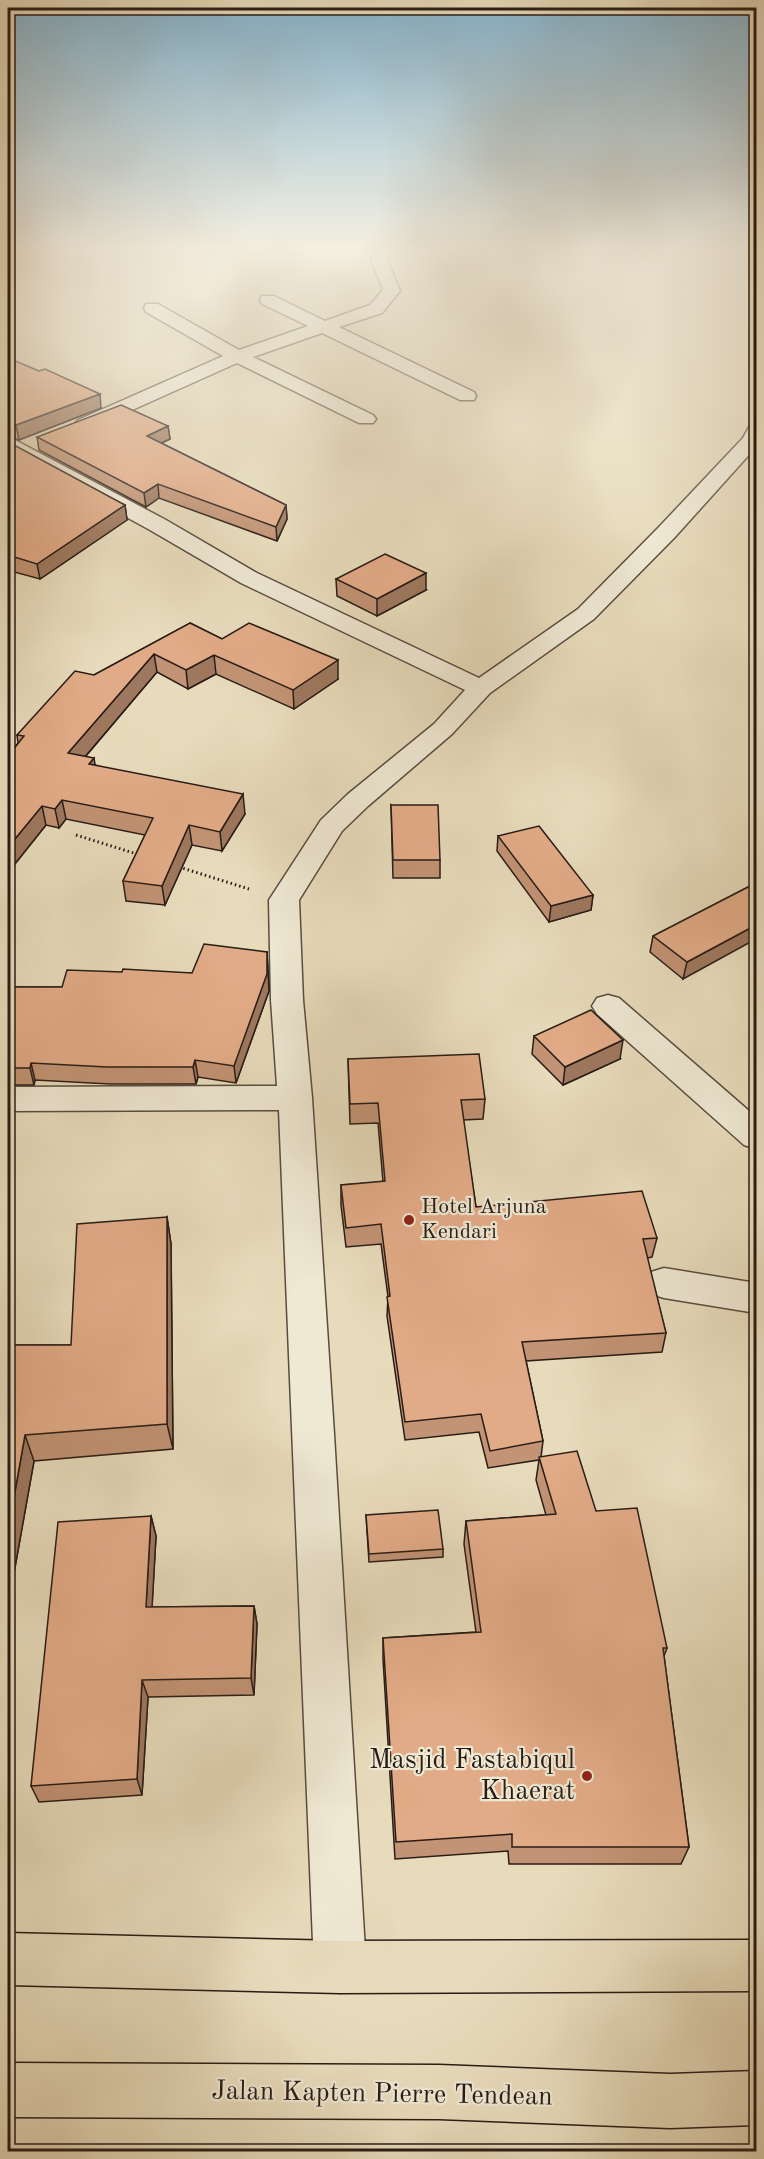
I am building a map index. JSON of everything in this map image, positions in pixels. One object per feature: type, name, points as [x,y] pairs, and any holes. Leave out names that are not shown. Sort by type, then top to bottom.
[{"type":"highway","points":[[8,1959],[340,1967],[756,1966]]},
{"type":"highway","name":"Jalan Kapten Pierre Tendean","points":[[8,2090],[438,2092],[670,2102],[756,2098]]},
{"type":"street","points":[[224,349],[366,420]]},
{"type":"street","points":[[68,430],[237,356],[259,349]]},
{"type":"street","points":[[370,349],[467,396]]},
{"type":"street","points":[[340,1967],[295,1098],[287,1000],[284,900],[331,826],[358,800],[443,729],[481,688],[586,614],[667,532],[752,440],[756,431]]},
{"type":"street","points":[[17,447],[249,578],[481,688]]},
{"type":"street","points":[[608,1006],[756,1136]]},
{"type":"street","points":[[8,1099],[295,1098]]},
{"type":"street","points":[[664,1283],[756,1298]]},
{"type":"path","points":[[76,835],[142,855]]},
{"type":"path","points":[[175,866],[284,900]]},
{"type":"building","points":[[8,358],[39,371],[45,369],[100,394],[16,425],[8,423]]},
{"type":"building","points":[[121,405],[168,426],[147,436],[286,505],[276,527],[158,484],[144,493],[37,437]]},
{"type":"building","points":[[14,445],[125,505],[37,564],[8,555],[8,446]]},
{"type":"building","points":[[385,554],[426,573],[377,599],[336,579]]},
{"type":"building","points":[[190,623],[222,639],[249,623],[338,660],[293,690],[214,655],[186,670],[154,654],[68,753],[94,758],[89,764],[243,794],[220,832],[189,825],[162,886],[123,881],[153,818],[62,800],[55,809],[42,806],[8,845],[8,756],[24,736],[17,735],[75,671],[94,675]]},
{"type":"building","points":[[391,805],[438,805],[440,860],[393,860]]},
{"type":"building","points":[[539,826],[593,895],[551,906],[498,836]]},
{"type":"building","points":[[752,885],[756,888],[756,925],[687,962],[653,936]]},
{"type":"building","points":[[204,944],[267,952],[267,974],[234,1066],[195,1060],[193,1067],[107,1067],[31,1063],[30,1068],[8,1068],[8,987],[62,987],[67,970],[122,972],[123,969],[192,973]]},
{"type":"building","points":[[591,1010],[623,1040],[565,1067],[534,1036]]},
{"type":"building","points":[[479,1054],[485,1099],[461,1100],[476,1207],[642,1191],[657,1238],[643,1239],[666,1333],[522,1342],[543,1441],[490,1451],[481,1414],[405,1422],[387,1297],[390,1296],[381,1224],[346,1228],[341,1185],[385,1181],[378,1103],[350,1104],[348,1059]]},
{"type":"building","points":[[167,1217],[167,1424],[25,1435],[8,1531],[8,1345],[71,1345],[77,1224]]},
{"type":"building","points":[[577,1451],[596,1511],[637,1508],[667,1648],[663,1648],[689,1847],[512,1847],[512,1834],[396,1842],[383,1638],[481,1632],[466,1521],[556,1514],[539,1457]]},
{"type":"building","points":[[438,1510],[443,1549],[369,1554],[366,1515]]},
{"type":"building","points":[[151,1516],[146,1607],[254,1606],[251,1678],[142,1680],[137,1779],[31,1786],[58,1522]]},
{"type":"place","name":"Hotel Arjuna Kendari","points":[[409,1220]]},
{"type":"place","name":"Masjid Fastabiqul Khaerat","points":[[587,1776]]}]
